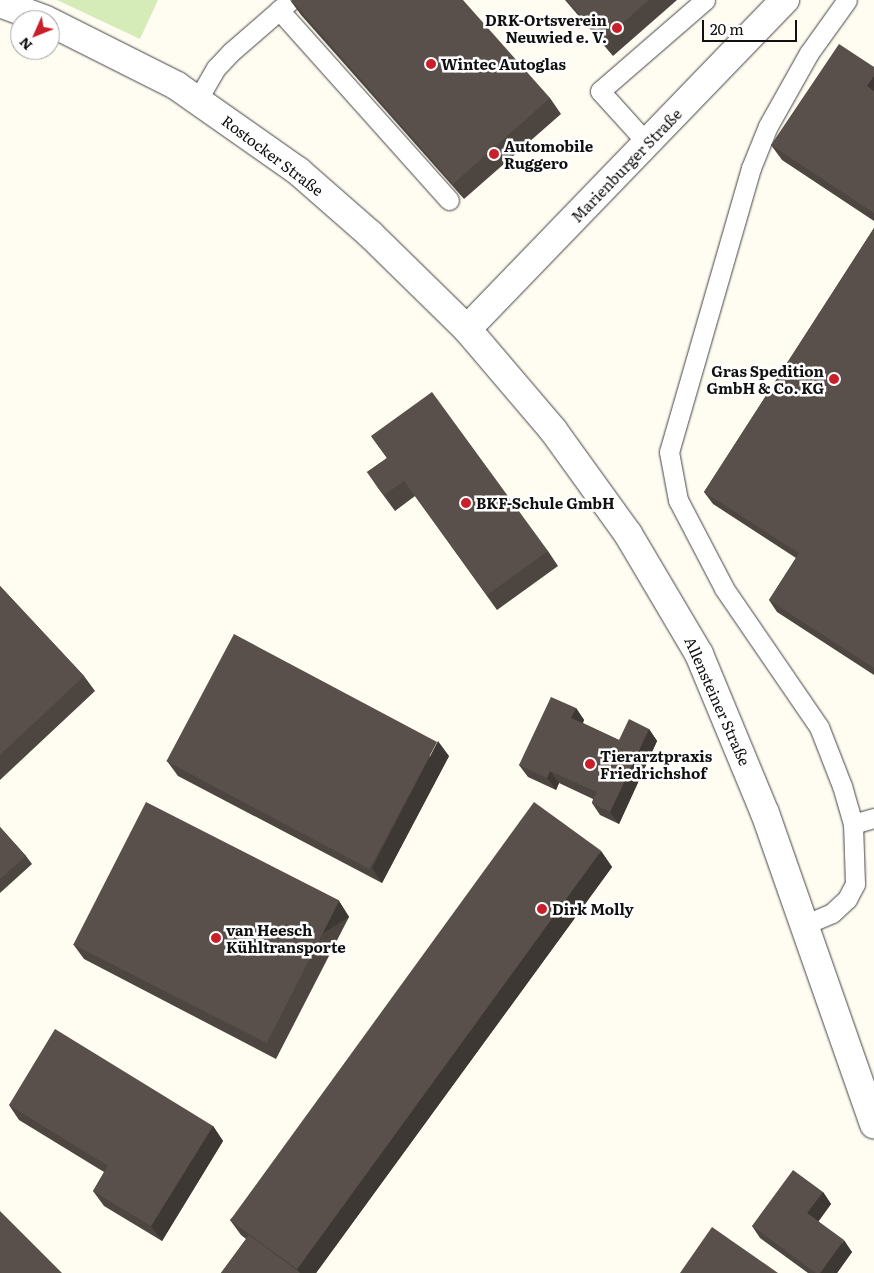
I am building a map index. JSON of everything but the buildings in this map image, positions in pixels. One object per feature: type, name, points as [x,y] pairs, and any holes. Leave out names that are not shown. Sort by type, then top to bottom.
[{"type":"street","points":[[0,3],[19,10]]},
{"type":"street","name":"Marienburger Straße","points":[[467,329],[647,143],[773,4]]},
{"type":"street","name":"Rostocker Straße","points":[[60,27],[133,61],[198,99],[259,142],[334,202],[467,329]]},
{"type":"street","name":"Allensteiner Straße","points":[[467,329],[553,430],[628,534],[676,611],[700,654],[732,729],[804,925],[874,1125]]},
{"type":"lane","points":[[647,143],[600,91],[705,0]]},
{"type":"lane","points":[[804,925],[832,912],[847,899],[855,884],[853,824],[819,727],[724,588],[678,500],[669,452],[751,168],[768,126],[809,54],[847,0]]},
{"type":"lane","points":[[198,99],[216,68],[231,52],[285,5],[449,200]]},
{"type":"lane","points":[[853,824],[874,818]]},
{"type":"green space","points":[[57,0],[158,0],[140,39]]},
{"type":"place","name":"DRK-Ortsverein Neuwied e. V.","points":[[617,28]]},
{"type":"place","name":"Wintec Autoglas","points":[[431,64]]},
{"type":"place","name":"Automobile Ruggero","points":[[494,154]]},
{"type":"place","name":"Gras Spedition GmbH & Co. KG","points":[[834,379]]},
{"type":"place","name":"BKF-Schule GmbH","points":[[466,503]]},
{"type":"place","name":"Tierarztpraxis Friedrichshof","points":[[590,764]]},
{"type":"place","name":"Dirk Molly","points":[[542,909]]},
{"type":"place","name":"van Heesch Kühltransporte","points":[[216,938]]}]
